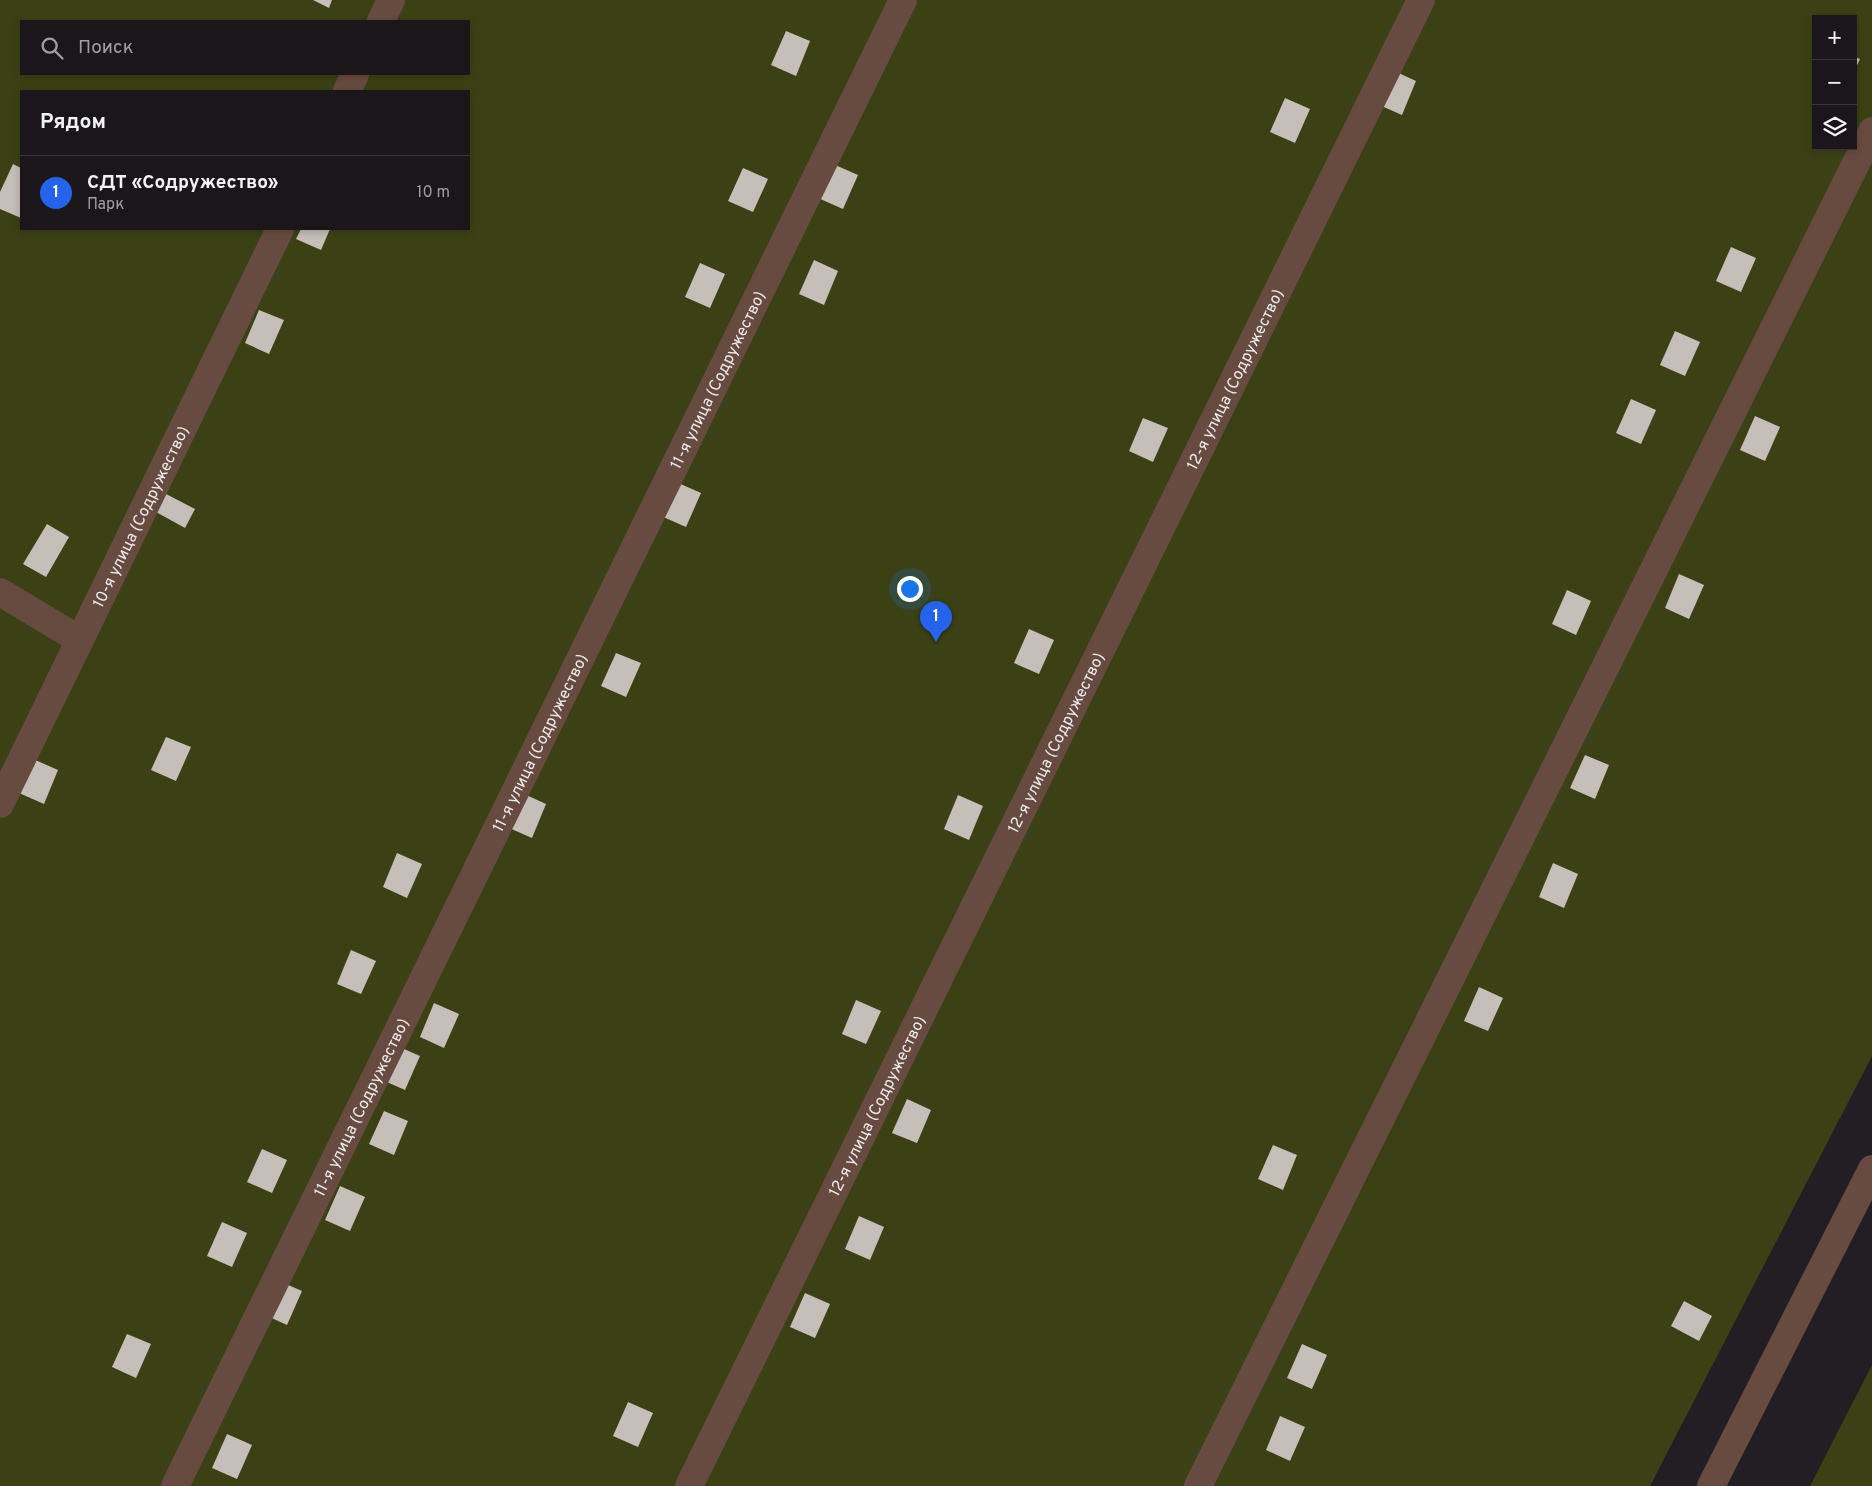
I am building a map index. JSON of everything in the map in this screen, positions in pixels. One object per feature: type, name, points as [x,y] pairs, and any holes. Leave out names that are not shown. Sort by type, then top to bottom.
[{"type":"lane","points":[[381,20],[391,0]]},
{"type":"lane","name":"11-я улица (Содружество)","points":[[175,1486],[903,0]]},
{"type":"lane","name":"12-я улица (Содружество)","points":[[689,1486],[1421,0]]},
{"type":"lane","points":[[347,90],[354,75]]},
{"type":"lane","points":[[1198,1486],[1872,131]]},
{"type":"lane","name":"10-я улица (Содружество)","points":[[0,804],[280,230]]},
{"type":"lane","points":[[0,592],[80,640]]},
{"type":"lane","points":[[1711,1486],[1872,1169]]},
{"type":"green space","points":[[0,0],[1872,0],[1872,1056],[1650,1486],[0,1486]]},
{"type":"green space","points":[[1872,1365],[1872,1486],[1810,1486]]},
{"type":"building","points":[[313,0],[332,0],[329,8]]},
{"type":"building","points":[[786,31],[810,41],[796,76],[771,65]]},
{"type":"building","points":[[1392,70],[1416,81],[1402,115],[1377,104]]},
{"type":"building","points":[[1285,98],[1310,109],[1295,143],[1270,132]]},
{"type":"building","points":[[13,164],[20,168],[20,218],[0,209],[0,192]]},
{"type":"building","points":[[833,164],[858,175],[843,209],[818,198]]},
{"type":"building","points":[[743,168],[768,179],[753,212],[728,201]]},
{"type":"building","points":[[300,230],[330,230],[321,250],[296,239]]},
{"type":"building","points":[[1731,247],[1756,258],[1741,292],[1716,281]]},
{"type":"building","points":[[814,260],[838,271],[824,305],[799,294]]},
{"type":"building","points":[[700,263],[725,274],[710,308],[685,297]]},
{"type":"building","points":[[259,310],[284,320],[269,354],[245,343]]},
{"type":"building","points":[[1675,331],[1700,342],[1685,376],[1660,365]]},
{"type":"building","points":[[1631,399],[1656,410],[1641,444],[1616,433]]},
{"type":"building","points":[[1755,416],[1780,427],[1765,461],[1740,450]]},
{"type":"building","points":[[1143,418],[1168,428],[1153,462],[1129,451]]},
{"type":"building","points":[[676,482],[701,493],[686,527],[661,516]]},
{"type":"building","points":[[166,494],[195,509],[185,528],[156,512]]},
{"type":"building","points":[[47,524],[69,537],[46,577],[23,564]]},
{"type":"building","points":[[1679,574],[1704,585],[1689,619],[1665,608]]},
{"type":"building","points":[[1567,590],[1591,601],[1576,635],[1552,624]]},
{"type":"building","points":[[1029,629],[1054,640],[1039,674],[1014,663]]},
{"type":"building","points":[[616,653],[641,663],[626,697],[601,686]]},
{"type":"building","points":[[166,737],[191,747],[176,781],[151,770]]},
{"type":"building","points":[[1585,755],[1609,765],[1595,799],[1570,788]]},
{"type":"building","points":[[33,759],[58,770],[44,804],[19,793]]},
{"type":"building","points":[[522,793],[546,804],[532,838],[507,827]]},
{"type":"building","points":[[958,795],[983,806],[969,840],[944,829]]},
{"type":"building","points":[[397,853],[422,864],[407,898],[383,887]]},
{"type":"building","points":[[1553,863],[1578,874],[1564,908],[1539,897]]},
{"type":"building","points":[[351,950],[376,961],[361,994],[337,984]]},
{"type":"building","points":[[1479,987],[1503,998],[1488,1031],[1464,1021]]},
{"type":"building","points":[[856,1000],[881,1011],[866,1044],[842,1034]]},
{"type":"building","points":[[434,1003],[459,1014],[444,1048],[420,1037]]},
{"type":"building","points":[[395,1045],[420,1056],[405,1090],[380,1079]]},
{"type":"building","points":[[907,1099],[931,1110],[917,1143],[892,1133]]},
{"type":"building","points":[[384,1111],[408,1121],[394,1155],[369,1144]]},
{"type":"building","points":[[1273,1145],[1297,1155],[1283,1190],[1258,1179]]},
{"type":"building","points":[[262,1149],[287,1160],[272,1193],[247,1182]]},
{"type":"building","points":[[340,1186],[365,1197],[350,1231],[325,1220]]},
{"type":"building","points":[[859,1216],[884,1227],[870,1260],[845,1249]]},
{"type":"building","points":[[222,1222],[247,1233],[232,1267],[207,1256]]},
{"type":"building","points":[[277,1280],[302,1291],[287,1325],[263,1314]]},
{"type":"building","points":[[805,1293],[830,1304],[815,1338],[790,1327]]},
{"type":"building","points":[[1684,1301],[1712,1316],[1699,1341],[1671,1326]]},
{"type":"building","points":[[127,1334],[151,1344],[136,1378],[112,1367]]},
{"type":"building","points":[[1302,1344],[1327,1355],[1312,1389],[1287,1378]]},
{"type":"building","points":[[628,1402],[653,1413],[638,1447],[613,1436]]},
{"type":"building","points":[[1280,1416],[1305,1427],[1290,1461],[1266,1450]]},
{"type":"building","points":[[227,1434],[252,1445],[237,1479],[212,1468]]},
{"type":"place","name":"СДТ «Содружество»","points":[[936,642]]}]
